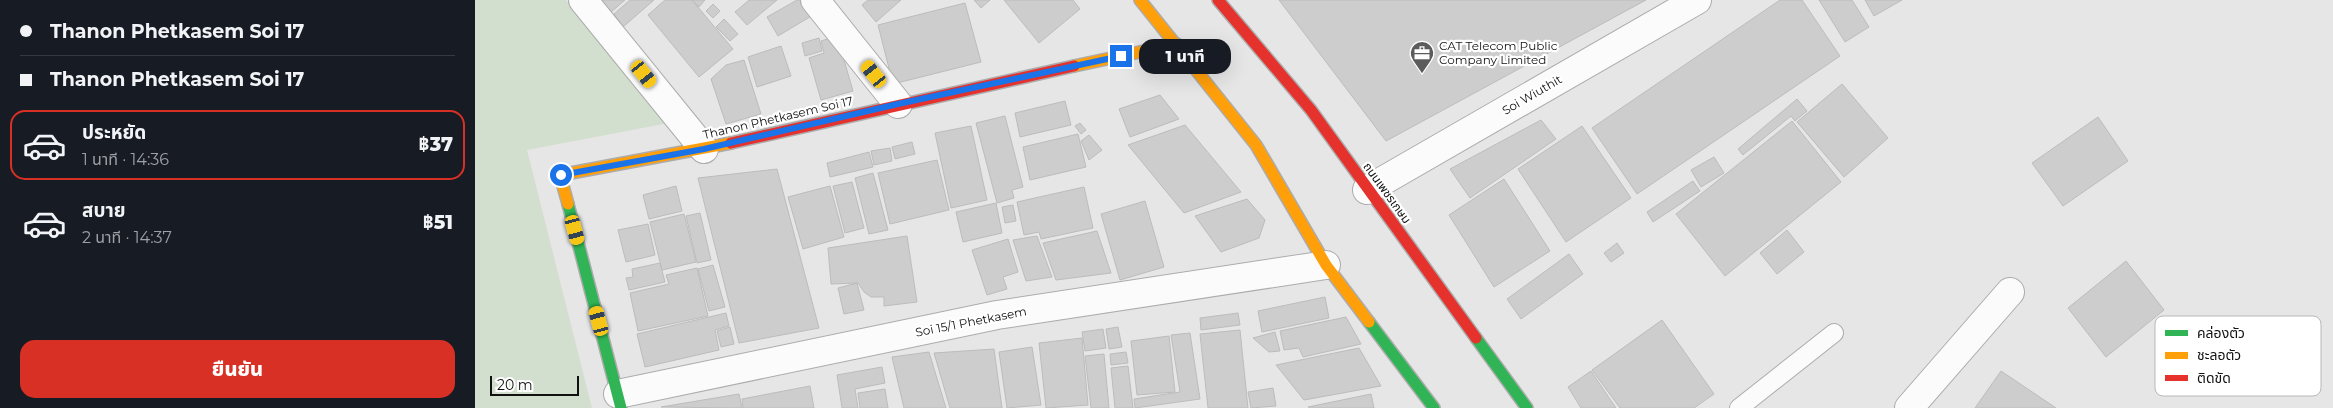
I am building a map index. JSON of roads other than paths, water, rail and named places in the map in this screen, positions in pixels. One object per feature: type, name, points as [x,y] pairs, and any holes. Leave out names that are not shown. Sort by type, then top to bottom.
[{"type":"main road","points":[[1140,0],[1256,145],[1326,265],[1434,408]]},
{"type":"main road","name":"ถนนเพชรเกษม","points":[[1218,0],[1311,110],[1367,190],[1527,408]]},
{"type":"main road","name":"Thanon Phetkasem Soi 17","points":[[619,401],[561,175],[704,149],[898,104],[1177,44]]},
{"type":"street","points":[[583,0],[704,149]]},
{"type":"street","points":[[815,0],[898,104]]},
{"type":"street","name":"Soi Wiuthit","points":[[1367,190],[1697,0]]},
{"type":"street","name":"Soi 15/1 Phetkasem","points":[[619,401],[997,315],[1326,265]]},
{"type":"street","points":[[1909,408],[2011,292]]},
{"type":"lane","points":[[1739,408],[1834,333]]},
{"type":"place","name":"CAT Telecom Public Company Limited","points":[[1422,74]]}]
